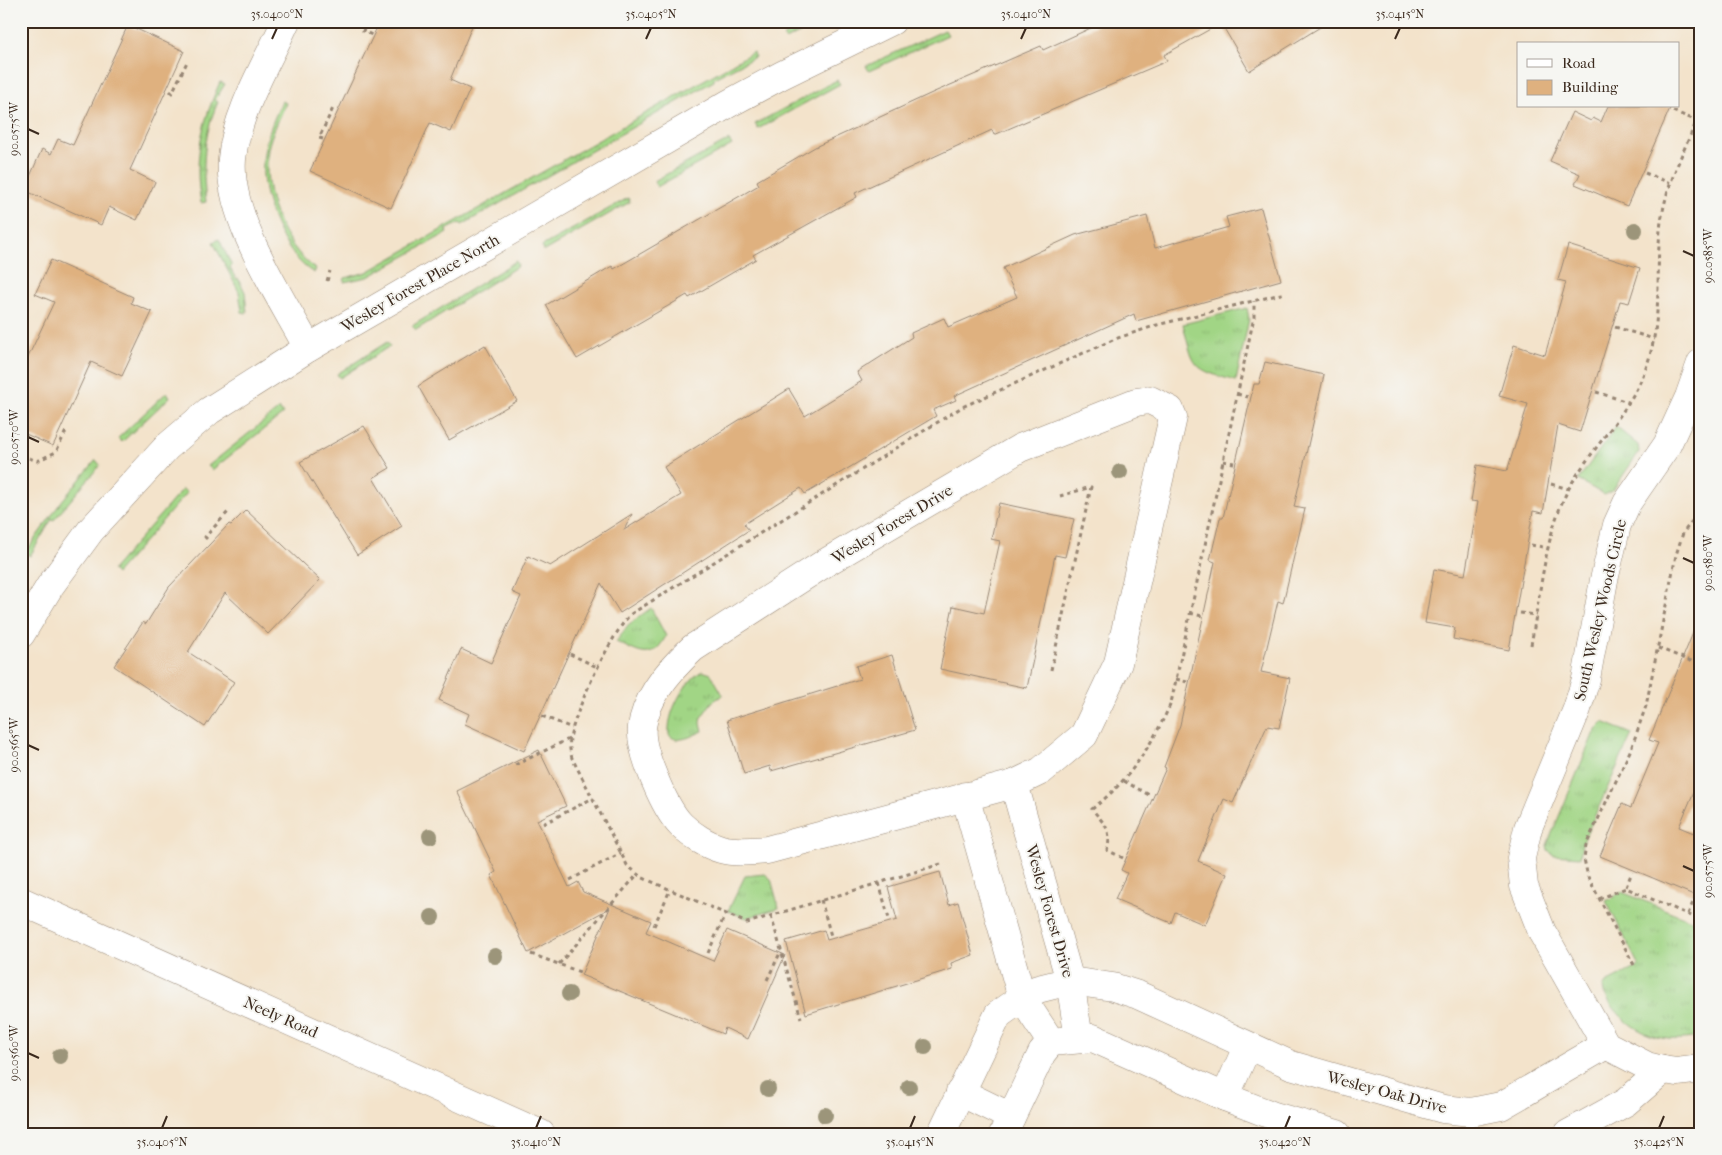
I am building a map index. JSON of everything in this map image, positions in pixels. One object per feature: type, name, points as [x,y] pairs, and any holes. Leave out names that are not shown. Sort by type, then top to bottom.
[{"type":"street","points":[[286,21],[243,113],[232,160],[232,180],[239,214],[249,240],[308,348]]},
{"type":"street","name":"Wesley Forest Place North","points":[[21,634],[50,586],[91,530],[168,447],[209,411],[308,348],[728,104],[798,66],[892,21]]},
{"type":"street","name":"South Wesley Woods Circle","points":[[1606,1045],[1542,932],[1524,886],[1522,858],[1528,828],[1577,709],[1586,679],[1604,580],[1617,525],[1627,503],[1667,445],[1689,397],[1701,363]]},
{"type":"street","name":"Wesley Forest Drive","points":[[1150,400],[1162,404],[1170,410],[1172,417],[1118,664],[1084,734],[1041,770],[1014,784],[767,850],[737,851],[721,849],[700,839],[681,825],[670,810],[650,770],[641,729],[647,706],[660,685],[678,661],[692,648],[825,563],[1020,448],[1136,402],[1150,400]]},
{"type":"street","name":"Wesley Forest Drive","points":[[1014,784],[1070,981],[1079,1039]]},
{"type":"street","points":[[965,796],[1022,998],[1051,1042]]},
{"type":"street","name":"Neely Road","points":[[21,901],[541,1134]]},
{"type":"street","name":"Wesley Oak Drive","points":[[940,1134],[998,1015],[1038,989],[1070,981],[1113,987],[1138,995],[1291,1065],[1443,1109],[1471,1112],[1501,1106],[1606,1045]]},
{"type":"street","points":[[960,1092],[1007,1125],[1042,1053],[1051,1042],[1093,1038],[1225,1097],[1274,1116],[1337,1134]]},
{"type":"street","points":[[1606,1045],[1647,1066],[1677,1072],[1701,1069]]},
{"type":"street","points":[[1225,1097],[1247,1046]]},
{"type":"street","points":[[1568,1134],[1626,1102],[1663,1070]]},
{"type":"path","points":[[367,21],[363,31],[372,35]]},
{"type":"path","points":[[170,91],[172,93],[187,62]]},
{"type":"path","points":[[323,140],[319,138],[334,106]]},
{"type":"path","points":[[1673,111],[1697,121]]},
{"type":"path","points":[[1531,645],[1552,534],[1569,488],[1628,402],[1647,365],[1654,339],[1658,302],[1660,229],[1670,183],[1701,112]]},
{"type":"path","points":[[1645,173],[1670,183]]},
{"type":"path","points":[[327,281],[330,271]]},
{"type":"path","points":[[941,864],[747,923],[725,916],[637,875],[627,865],[572,758],[570,739],[572,728],[613,636],[631,614],[962,407],[1115,339],[1157,325],[1285,292]]},
{"type":"path","points":[[1123,858],[1107,850],[1110,836],[1108,830],[1092,809],[1124,781],[1151,742],[1171,703],[1254,317],[1254,301]]},
{"type":"path","points":[[1615,327],[1654,339]]},
{"type":"path","points":[[1596,392],[1628,402]]},
{"type":"path","points":[[1237,394],[1248,397]]},
{"type":"path","points":[[30,458],[37,461],[56,452],[67,429]]},
{"type":"path","points":[[1223,461],[1234,463]]},
{"type":"path","points":[[1551,484],[1569,488]]},
{"type":"path","points":[[1051,670],[1091,487],[1060,496]]},
{"type":"path","points":[[1634,965],[1584,867],[1586,845],[1631,749],[1646,706],[1676,555],[1683,533],[1701,509]]},
{"type":"path","points":[[208,539],[205,536],[229,512]]},
{"type":"path","points":[[1531,546],[1549,548]]},
{"type":"path","points":[[1520,612],[1537,615]]},
{"type":"path","points":[[1190,614],[1202,616]]},
{"type":"path","points":[[1658,648],[1701,665]]},
{"type":"path","points":[[570,654],[599,668]]},
{"type":"path","points":[[1176,679],[1187,682]]},
{"type":"path","points":[[542,716],[572,728]]},
{"type":"path","points":[[515,765],[570,739]]},
{"type":"path","points":[[1124,781],[1151,796]]},
{"type":"path","points":[[543,824],[593,798]]},
{"type":"path","points":[[570,880],[621,853]]},
{"type":"path","points":[[1626,888],[1632,872]]},
{"type":"path","points":[[559,964],[637,875]]},
{"type":"path","points":[[879,883],[889,919]]},
{"type":"path","points":[[1599,899],[1626,888],[1701,920]]},
{"type":"path","points":[[654,926],[670,890]]},
{"type":"path","points":[[1688,914],[1695,898]]},
{"type":"path","points":[[821,900],[831,936]]},
{"type":"path","points":[[708,953],[725,916]]},
{"type":"path","points":[[771,916],[801,1018]]},
{"type":"path","points":[[767,980],[781,950]]},
{"type":"path","points":[[531,954],[580,972]]},
{"type":"green space","points":[[812,21],[824,21],[785,40],[783,36]]},
{"type":"green space","points":[[945,30],[948,35],[869,71],[866,66]]},
{"type":"green space","points":[[753,52],[755,57],[714,78],[714,81],[462,225],[460,223],[446,230],[447,233],[368,277],[344,282],[345,278],[367,272]]},
{"type":"green space","points":[[837,80],[840,84],[758,129],[755,124]]},
{"type":"green space","points":[[220,82],[225,84],[215,100],[218,102],[209,127],[204,164],[206,202],[201,203],[198,171],[201,141],[208,112]]},
{"type":"green space","points":[[282,101],[286,103],[273,132],[268,149],[268,182],[271,199],[284,231],[293,246],[316,269],[314,273],[303,265],[283,240],[265,192],[263,163],[265,146],[272,123]]},
{"type":"green space","points":[[729,140],[732,145],[657,187],[654,181]]},
{"type":"green space","points":[[628,198],[630,202],[544,251],[542,246]]},
{"type":"green space","points":[[219,239],[232,266],[230,268],[245,292],[247,313],[242,312],[239,292],[213,242]]},
{"type":"green space","points":[[516,261],[518,266],[416,330],[412,326]]},
{"type":"green space","points":[[1247,308],[1249,319],[1236,381],[1202,369],[1193,358],[1183,324]]},
{"type":"green space","points":[[387,342],[390,346],[340,378],[337,374]]},
{"type":"green space","points":[[167,392],[170,397],[122,442],[118,438]]},
{"type":"green space","points":[[279,409],[283,414],[212,470],[208,466]]},
{"type":"green space","points":[[1616,427],[1638,445],[1639,452],[1613,490],[1605,495],[1578,480]]},
{"type":"green space","points":[[96,460],[100,465],[54,520],[52,519],[30,556],[25,553],[61,502]]},
{"type":"green space","points":[[183,489],[187,493],[116,574],[112,570]]},
{"type":"green space","points":[[651,608],[666,636],[655,650],[650,653],[638,652],[616,642],[628,625]]},
{"type":"green space","points":[[702,671],[711,674],[723,695],[712,702],[700,719],[703,731],[686,738],[673,738],[669,735],[669,726],[674,708],[689,683]]},
{"type":"green space","points":[[1603,722],[1632,734],[1582,844],[1580,857],[1553,855],[1548,850],[1547,845],[1595,730]]},
{"type":"green space","points":[[765,874],[771,879],[779,908],[747,918],[728,911],[745,876]]},
{"type":"green space","points":[[1622,892],[1701,924],[1701,1036],[1671,1039],[1657,1037],[1644,1032],[1632,1026],[1622,1017],[1604,993],[1603,987],[1606,983],[1639,966],[1606,901]]},
{"type":"building","points":[[380,21],[474,21],[450,80],[470,89],[451,132],[430,123],[391,208],[310,171]]},
{"type":"building","points":[[1106,21],[1330,21],[1249,71],[1221,23],[1164,55],[1167,61],[994,135],[992,130],[855,193],[857,197],[753,255],[756,259],[689,298],[687,295],[577,359],[546,305],[612,266],[614,269],[759,185],[757,181],[815,147],[932,93],[1041,46],[1043,50]]},
{"type":"building","points":[[128,25],[184,51],[130,170],[155,182],[137,220],[109,207],[101,225],[24,190],[42,149],[51,154],[58,139],[73,145]]},
{"type":"building","points":[[1607,108],[1670,108],[1627,206],[1575,184],[1580,174],[1550,161],[1572,112],[1591,121],[1593,118],[1601,122]]},
{"type":"building","points":[[1261,208],[1281,280],[1136,321],[1134,314],[954,396],[956,400],[933,410],[936,416],[805,494],[801,488],[744,524],[749,530],[620,613],[601,583],[524,751],[465,724],[469,714],[439,700],[461,649],[491,663],[521,596],[512,592],[528,556],[550,566],[632,514],[624,530],[681,495],[664,467],[789,389],[805,416],[862,381],[857,372],[912,337],[911,333],[944,318],[948,327],[1017,297],[1003,268],[1075,235],[1147,216],[1155,248],[1229,227],[1226,217]]},
{"type":"building","points":[[1568,245],[1640,268],[1629,303],[1620,301],[1580,432],[1558,425],[1543,513],[1533,511],[1509,650],[1453,639],[1455,628],[1425,623],[1434,569],[1465,575],[1478,502],[1471,501],[1477,465],[1507,471],[1528,404],[1499,396],[1514,345],[1545,355],[1566,282],[1558,280]]},
{"type":"building","points":[[51,260],[133,297],[131,303],[152,312],[122,376],[91,362],[53,446],[21,432],[21,372],[54,302],[35,294]]},
{"type":"building","points":[[485,345],[517,401],[449,440],[418,386]]},
{"type":"building","points":[[1265,362],[1324,375],[1294,507],[1305,509],[1283,603],[1278,601],[1261,672],[1290,678],[1279,728],[1267,726],[1233,803],[1224,799],[1198,861],[1227,874],[1205,925],[1175,912],[1171,923],[1115,899],[1127,873],[1121,870],[1166,768],[1164,767],[1180,725],[1215,562],[1210,560],[1220,518],[1223,518],[1254,384],[1259,384]]},
{"type":"building","points":[[364,426],[390,468],[373,478],[402,526],[357,555],[300,462]]},
{"type":"building","points":[[999,503],[1074,519],[1065,557],[1055,555],[1027,688],[940,669],[953,606],[984,613],[1000,541],[991,539]]},
{"type":"building","points":[[246,510],[320,580],[268,634],[225,593],[188,652],[234,682],[205,727],[114,666],[143,622],[146,624],[169,587],[229,524],[231,525]]},
{"type":"building","points":[[1700,616],[1701,775],[1679,827],[1701,836],[1701,898],[1600,856],[1622,804],[1631,808],[1658,743],[1649,740]]},
{"type":"building","points":[[892,655],[915,730],[771,771],[770,766],[744,774],[727,720],[860,679],[856,666]]},
{"type":"building","points":[[539,750],[566,806],[537,820],[569,887],[578,882],[583,892],[651,921],[646,932],[713,961],[727,930],[785,955],[748,1039],[725,1028],[723,1034],[581,975],[610,908],[528,953],[491,875],[496,872],[457,791]]},
{"type":"building","points":[[940,872],[949,905],[958,902],[973,955],[951,963],[952,969],[806,1014],[786,941],[824,930],[827,940],[897,920],[888,887]]}]
